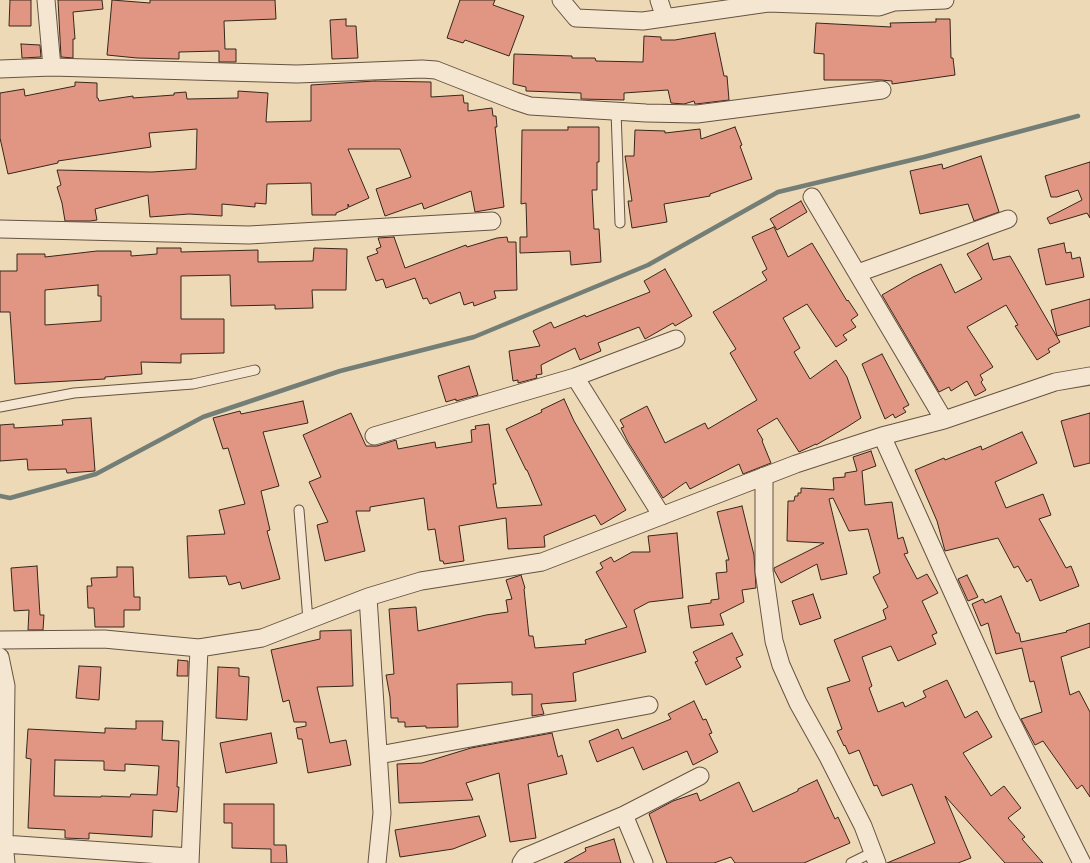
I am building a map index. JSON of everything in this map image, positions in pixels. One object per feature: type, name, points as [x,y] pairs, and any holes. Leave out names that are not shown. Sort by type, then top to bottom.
[{"type":"street","points":[[46,0],[52,67]]},
{"type":"street","points":[[561,0],[576,18],[643,21],[768,3],[879,7],[894,2],[945,0]]},
{"type":"street","points":[[659,0],[665,18]]},
{"type":"street","points":[[0,69],[52,67],[298,74],[422,69],[436,70],[515,102],[530,106],[697,114],[882,90]]},
{"type":"street","points":[[812,197],[944,420]]},
{"type":"street","points":[[858,273],[1008,218]]},
{"type":"street","points":[[0,229],[249,235],[492,221]]},
{"type":"street","points":[[374,436],[575,377],[676,339]]},
{"type":"street","points":[[0,640],[104,639],[198,648],[262,638],[368,597],[421,581],[542,562],[796,464],[882,436],[944,420],[1055,382],[1090,376]]},
{"type":"street","points":[[575,377],[662,516]]},
{"type":"street","points":[[882,436],[1007,713],[1082,863]]},
{"type":"street","points":[[764,476],[764,571],[774,641],[781,665],[798,703],[827,755],[859,819],[875,858]]},
{"type":"street","points":[[368,597],[382,813],[377,863]]},
{"type":"street","points":[[4,844],[190,860],[198,648]]},
{"type":"street","points":[[0,657],[6,686],[2,725],[4,844],[6,863]]},
{"type":"street","points":[[379,754],[649,705]]},
{"type":"street","points":[[521,863],[525,858],[624,815],[700,776]]},
{"type":"street","points":[[624,815],[644,863]]},
{"type":"lane","points":[[616,111],[620,223]]},
{"type":"lane","points":[[0,407],[74,393],[193,384],[255,370]]},
{"type":"lane","points":[[299,510],[308,620]]},
{"type":"lane","points":[[851,863],[875,858]]},
{"type":"building","points":[[10,0],[31,0],[31,26],[9,26]]},
{"type":"building","points":[[58,0],[102,0],[103,9],[73,12],[75,39],[73,39],[73,58],[61,57]]},
{"type":"building","points":[[112,0],[150,3],[150,0],[275,0],[276,19],[224,21],[225,49],[236,49],[236,62],[219,62],[219,51],[179,52],[179,59],[137,58],[107,55]]},
{"type":"building","points":[[460,0],[495,0],[493,5],[524,16],[509,56],[465,40],[463,43],[447,38]]},
{"type":"building","points":[[346,19],[346,26],[356,26],[358,58],[332,59],[330,20]]},
{"type":"building","points":[[936,19],[950,19],[951,58],[953,58],[955,75],[892,84],[892,81],[881,80],[824,80],[824,54],[814,53],[816,23],[891,27],[890,23],[936,22]]},
{"type":"building","points":[[715,33],[724,76],[727,76],[729,100],[696,104],[694,101],[684,104],[671,103],[668,90],[624,93],[624,100],[581,99],[581,93],[526,91],[526,87],[513,84],[514,54],[572,56],[572,58],[595,58],[596,61],[643,62],[644,36],[661,37],[661,40],[675,40]]},
{"type":"building","points":[[21,44],[40,45],[41,57],[22,58]]},
{"type":"building","points":[[375,81],[431,82],[431,97],[463,95],[464,103],[468,103],[468,111],[492,108],[493,116],[496,116],[497,127],[495,127],[504,207],[475,212],[471,191],[424,209],[422,203],[385,216],[376,189],[411,177],[400,149],[348,149],[369,198],[349,207],[348,204],[348,208],[336,213],[336,215],[312,215],[311,183],[267,184],[266,204],[255,203],[255,207],[222,204],[222,216],[189,214],[150,217],[148,195],[95,209],[97,220],[65,221],[62,203],[57,187],[61,185],[57,170],[152,172],[196,169],[197,129],[149,133],[151,147],[58,161],[58,163],[8,174],[0,138],[0,93],[24,89],[25,96],[75,86],[75,82],[97,83],[97,98],[99,101],[133,96],[133,98],[174,95],[174,93],[186,92],[187,99],[238,98],[238,91],[268,93],[266,122],[311,121],[311,85]]},
{"type":"building","points":[[568,127],[599,127],[597,190],[592,190],[594,229],[599,229],[601,262],[571,265],[570,251],[520,253],[520,237],[527,237],[526,203],[521,204],[522,130],[568,130]]},
{"type":"building","points":[[735,127],[752,179],[710,194],[710,196],[664,204],[667,222],[632,228],[628,201],[632,201],[625,156],[634,156],[635,130],[665,131],[665,133],[700,129],[701,139]]},
{"type":"building","points":[[981,156],[999,212],[974,221],[968,204],[920,214],[910,171],[942,164],[943,169]]},
{"type":"building","points":[[1090,162],[1090,218],[1087,213],[1050,224],[1047,218],[1082,200],[1078,190],[1057,197],[1051,197],[1045,176]]},
{"type":"building","points":[[801,201],[807,212],[777,230],[770,219]]},
{"type":"building","points":[[774,227],[788,257],[812,243],[847,301],[848,300],[858,315],[851,320],[856,327],[843,335],[847,340],[836,347],[807,304],[783,318],[800,348],[794,352],[810,379],[836,360],[847,377],[861,418],[816,445],[799,452],[777,418],[757,430],[763,440],[762,441],[771,463],[743,474],[739,464],[690,489],[686,482],[663,498],[628,442],[621,428],[624,427],[620,420],[647,406],[665,443],[705,423],[708,429],[757,400],[730,353],[736,349],[713,312],[767,280],[762,272],[767,269],[752,237]]},
{"type":"building","points":[[394,237],[405,268],[466,245],[467,247],[497,238],[507,237],[508,242],[516,242],[517,290],[494,291],[496,298],[474,306],[473,302],[464,305],[460,292],[430,304],[427,298],[423,299],[415,278],[386,288],[383,279],[376,281],[367,257],[378,253],[376,249],[381,247],[378,238]]},
{"type":"building","points":[[988,243],[993,260],[1010,256],[1060,342],[1048,349],[1050,352],[1037,360],[1015,326],[1018,325],[1006,305],[967,327],[993,367],[980,375],[983,380],[981,382],[986,390],[975,396],[967,381],[951,391],[949,387],[939,392],[882,295],[913,277],[941,264],[955,293],[982,279],[967,254]]},
{"type":"building","points":[[1064,243],[1066,253],[1071,252],[1072,259],[1080,257],[1084,277],[1046,285],[1038,249]]},
{"type":"building","points":[[157,248],[181,248],[181,252],[258,250],[258,262],[313,261],[314,248],[347,249],[346,290],[312,290],[313,308],[275,309],[275,305],[231,306],[230,275],[181,276],[181,319],[224,319],[224,353],[181,354],[181,363],[141,362],[142,374],[105,377],[105,379],[15,384],[10,312],[0,312],[0,271],[17,271],[17,254],[45,254],[45,257],[97,251],[131,251],[131,256],[157,254]],"holes":[[[98,285],[98,296],[101,296],[101,321],[45,325],[45,290]]]},
{"type":"building","points":[[665,269],[692,316],[675,326],[673,323],[645,339],[639,327],[598,343],[601,351],[580,360],[575,348],[541,365],[542,374],[536,375],[537,378],[518,383],[518,380],[513,381],[509,351],[540,346],[533,331],[551,322],[554,328],[585,315],[586,317],[650,292],[644,281]]},
{"type":"building","points":[[1090,299],[1090,326],[1057,336],[1051,310]]},
{"type":"building","points":[[882,354],[909,405],[903,408],[906,412],[895,418],[893,414],[885,419],[862,364]]},
{"type":"building","points":[[469,366],[478,395],[446,402],[438,376]]},
{"type":"building","points":[[564,399],[574,421],[626,510],[601,525],[595,515],[544,536],[545,547],[508,549],[506,518],[459,526],[464,561],[444,564],[443,561],[440,561],[435,529],[428,530],[424,498],[370,507],[370,511],[356,511],[365,551],[325,561],[317,525],[328,522],[309,482],[321,477],[303,435],[351,413],[366,446],[377,446],[396,440],[398,449],[435,442],[436,448],[472,442],[471,430],[476,429],[475,426],[489,424],[496,484],[493,484],[497,508],[542,505],[527,470],[506,429],[542,412],[541,410]]},
{"type":"building","points":[[303,401],[308,423],[263,432],[279,486],[261,491],[270,530],[267,531],[280,579],[242,589],[240,582],[229,585],[226,576],[189,578],[187,536],[225,534],[219,510],[245,504],[228,448],[223,449],[213,418],[240,411],[241,414]]},
{"type":"building","points":[[1090,413],[1090,463],[1074,467],[1061,421]]},
{"type":"building","points":[[91,418],[95,471],[67,473],[66,469],[28,470],[27,459],[0,461],[0,425],[14,424],[14,428],[63,425],[62,420]]},
{"type":"building","points":[[1022,432],[1037,463],[995,482],[1006,508],[1043,494],[1051,515],[1039,519],[1066,568],[1071,566],[1079,586],[1040,601],[1031,579],[1027,582],[1018,566],[1014,568],[998,538],[945,551],[937,521],[915,470],[944,458],[945,460],[981,446],[982,450]]},
{"type":"building","points":[[871,451],[876,466],[862,471],[865,505],[892,502],[898,539],[903,537],[908,553],[904,554],[917,579],[927,574],[938,593],[922,601],[937,633],[932,635],[936,644],[898,661],[891,646],[862,657],[872,686],[869,688],[878,712],[903,702],[905,707],[926,697],[923,691],[947,680],[965,718],[977,711],[992,737],[963,753],[991,796],[1004,786],[1021,808],[1008,818],[1025,837],[1022,839],[1043,863],[1005,863],[945,796],[971,858],[958,863],[887,863],[935,843],[912,784],[882,796],[877,785],[874,786],[859,750],[849,754],[837,731],[842,729],[827,688],[850,681],[834,640],[886,619],[883,610],[888,607],[873,577],[880,573],[868,529],[849,531],[833,498],[829,499],[847,574],[821,580],[817,564],[781,583],[774,570],[774,568],[824,543],[787,541],[788,501],[794,501],[795,496],[798,496],[798,493],[801,493],[801,488],[834,490],[833,478],[845,477],[845,473],[857,471],[853,457]]},
{"type":"building","points":[[742,506],[754,555],[756,588],[742,590],[744,602],[720,614],[724,625],[691,628],[688,606],[711,603],[711,600],[719,599],[716,573],[727,572],[726,560],[729,560],[717,512]]},
{"type":"building","points":[[677,533],[683,598],[649,602],[634,610],[646,652],[573,673],[576,701],[541,704],[544,714],[532,716],[532,694],[512,695],[512,682],[457,684],[458,727],[405,727],[405,722],[398,722],[398,718],[391,718],[390,697],[386,675],[394,674],[389,609],[416,607],[418,631],[486,615],[508,612],[506,600],[512,599],[506,580],[521,575],[525,588],[529,636],[533,636],[535,648],[586,644],[585,640],[627,627],[596,572],[603,568],[600,563],[611,557],[614,562],[632,552],[650,552],[648,536]]},
{"type":"building","points":[[37,566],[40,615],[44,615],[43,630],[28,630],[29,610],[14,611],[11,568]]},
{"type":"building","points":[[117,567],[133,567],[134,597],[140,597],[140,610],[124,610],[124,627],[95,627],[94,608],[88,608],[87,586],[92,586],[91,578],[117,577]]},
{"type":"building","points":[[967,575],[978,597],[968,601],[958,579]]},
{"type":"building","points":[[813,594],[821,618],[800,625],[792,601]]},
{"type":"building","points":[[1001,596],[1016,633],[1019,633],[1021,642],[1067,632],[1066,631],[1090,623],[1090,647],[1061,657],[1070,695],[1079,691],[1090,712],[1090,797],[1082,785],[1077,789],[1043,741],[1035,745],[1021,719],[1042,712],[1034,681],[1030,682],[1022,648],[996,654],[988,623],[981,626],[972,604],[983,599],[985,603]]},
{"type":"building","points":[[351,630],[353,686],[317,687],[330,743],[346,740],[351,765],[308,773],[302,739],[298,739],[296,728],[306,726],[306,722],[294,722],[289,700],[283,702],[271,650],[320,639],[320,631]]},
{"type":"building","points":[[732,633],[743,655],[736,658],[741,667],[706,685],[695,662],[698,661],[693,652]]},
{"type":"building","points":[[178,660],[188,661],[188,676],[177,676]]},
{"type":"building","points":[[79,666],[101,667],[99,700],[76,698]]},
{"type":"building","points":[[218,667],[239,668],[239,676],[249,677],[247,720],[216,718]]},
{"type":"building","points":[[694,701],[703,720],[706,719],[712,733],[709,734],[718,752],[693,765],[687,751],[643,770],[633,747],[597,762],[589,741],[618,729],[622,739],[671,719],[668,714]]},
{"type":"building","points":[[136,721],[163,721],[162,740],[179,741],[177,787],[179,787],[177,812],[153,810],[152,837],[89,833],[89,839],[65,838],[65,830],[28,828],[31,759],[26,758],[28,729],[105,733],[105,728],[136,729]],"holes":[[[55,760],[104,761],[104,770],[125,771],[125,764],[159,766],[157,795],[131,794],[130,797],[54,796]]]},
{"type":"building","points":[[271,733],[277,763],[226,773],[220,743]]},
{"type":"building","points":[[552,733],[558,757],[562,755],[567,774],[528,784],[536,838],[510,842],[499,773],[466,783],[473,800],[399,803],[397,764],[422,763],[471,748]]},
{"type":"building","points":[[817,780],[835,819],[838,817],[850,843],[804,863],[735,863],[731,857],[714,863],[667,863],[649,814],[673,801],[697,793],[700,801],[739,782],[753,812],[798,791],[798,789]]},
{"type":"building","points":[[224,804],[274,804],[274,845],[286,845],[287,863],[271,863],[271,849],[232,848],[232,823],[224,823]]},
{"type":"building","points":[[479,816],[486,836],[453,849],[400,857],[395,830]]},
{"type":"building","points":[[614,839],[621,863],[564,863],[586,851],[585,848]]},
{"type":"waterway","points":[[0,496],[10,498],[96,474],[203,417],[340,371],[474,337],[648,265],[778,192],[924,157],[1078,116]]}]
